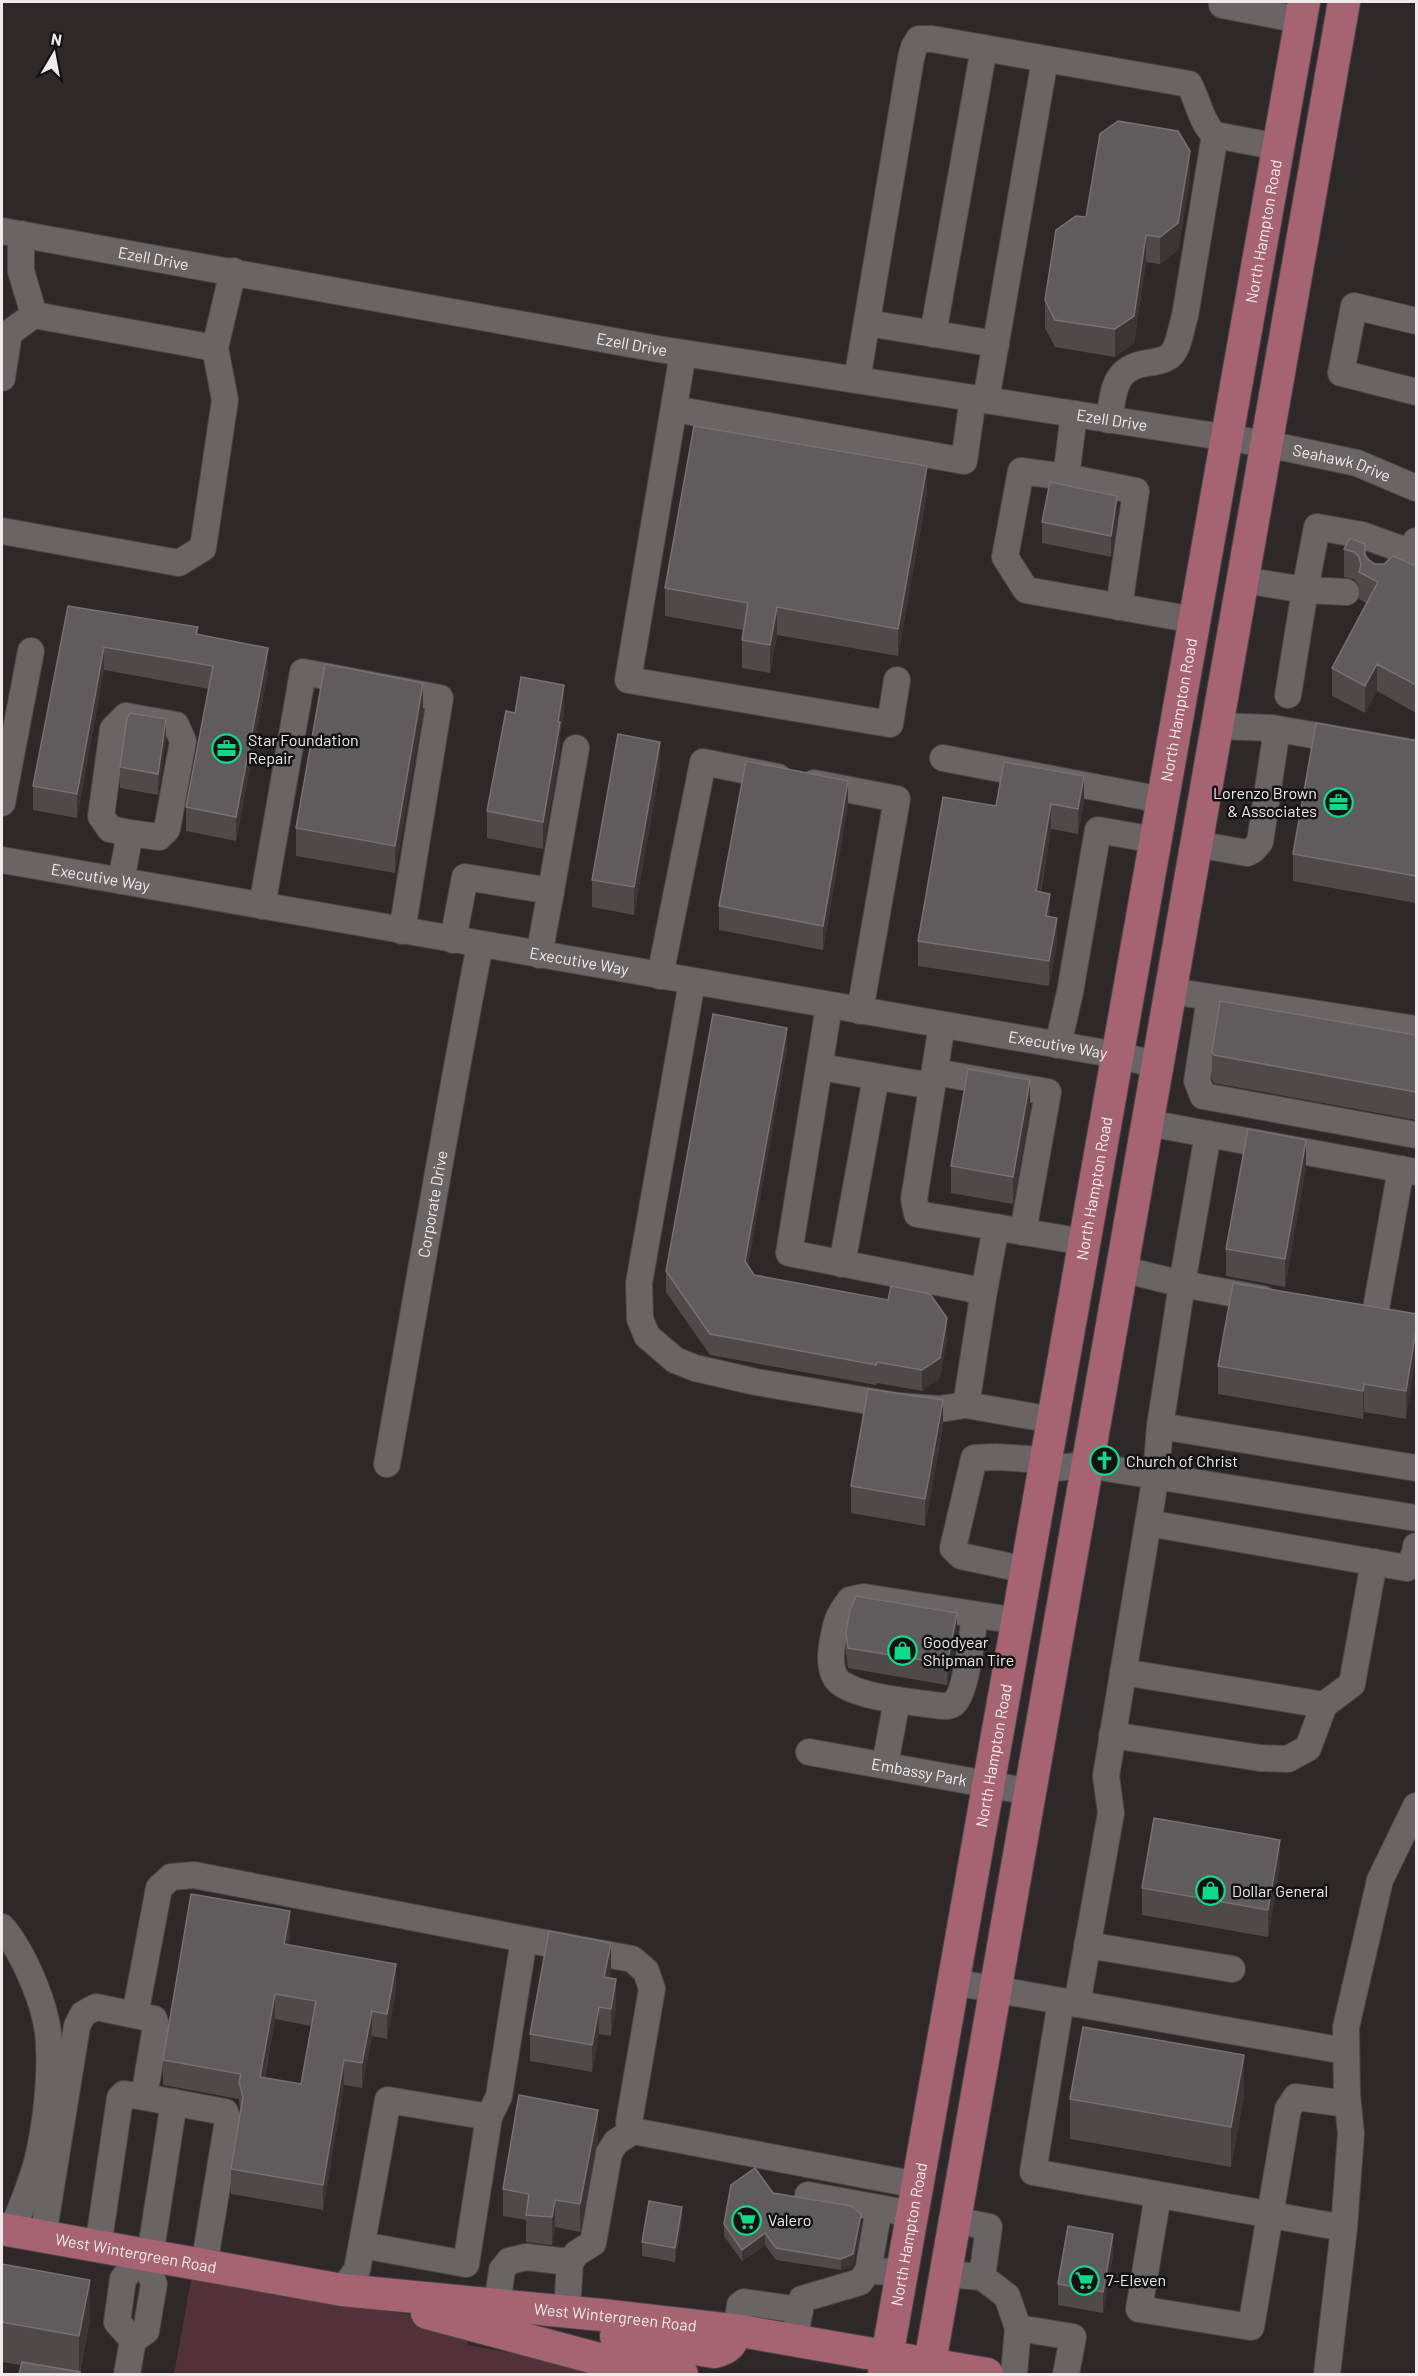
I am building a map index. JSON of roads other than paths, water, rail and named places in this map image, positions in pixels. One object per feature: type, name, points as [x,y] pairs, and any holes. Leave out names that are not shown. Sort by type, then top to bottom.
[{"type":"main road","points":[[929,2369],[1344,2]]},
{"type":"main road","name":"North Hampton Road","points":[[885,2366],[1302,11]]},
{"type":"main road","points":[[1278,147],[1318,152]]},
{"type":"main road","name":"West Wintergreen Road","points":[[7,2230],[342,2290],[567,2311],[736,2331],[794,2341],[885,2366],[987,2374]]},
{"type":"main road","name":"West Wintergreen Road","points":[[342,2290],[632,2370],[682,2374]]},
{"type":"main road","points":[[424,2312],[581,2330],[714,2352],[727,2349],[733,2342],[736,2331]]},
{"type":"street","points":[[1222,2],[1222,5],[1302,11]]},
{"type":"street","points":[[857,380],[914,47],[919,39],[932,39],[1188,84],[1196,96],[1209,129],[1215,135],[1278,147]]},
{"type":"street","points":[[933,334],[984,48]]},
{"type":"street","points":[[674,409],[964,461],[979,399],[996,344],[1044,59]]},
{"type":"street","points":[[1109,420],[1119,379],[1125,370],[1172,355],[1177,344],[1185,316],[1215,135]]},
{"type":"street","points":[[11,233],[33,315]]},
{"type":"street","name":"Ezell Drive","points":[[11,233],[683,352],[1267,444]]},
{"type":"street","points":[[2,531],[179,563],[203,548],[225,400],[215,348],[232,271]]},
{"type":"street","points":[[1416,321],[1354,306],[1341,373],[1416,392]]},
{"type":"street","points":[[2,378],[9,333],[33,315],[215,348]]},
{"type":"street","points":[[867,323],[996,344]]},
{"type":"street","points":[[683,352],[628,680],[890,724],[897,680]]},
{"type":"street","points":[[1066,477],[1074,414]]},
{"type":"street","name":"Seahawk Drive","points":[[1267,444],[1357,463],[1416,488]]},
{"type":"street","points":[[1119,607],[1136,491],[1021,471],[1005,557],[1026,590],[1119,607],[1194,620]]},
{"type":"street","points":[[1287,695],[1317,527],[1362,535],[1406,553]]},
{"type":"street","points":[[1243,580],[1305,590],[1346,592]]},
{"type":"street","points":[[2,803],[31,651]]},
{"type":"street","points":[[262,906],[303,672],[440,698],[402,931]]},
{"type":"street","points":[[126,716],[176,725],[183,741],[168,829],[159,837],[130,833],[110,829],[101,816],[113,729],[126,716]]},
{"type":"street","points":[[1217,726],[1278,729],[1416,753]]},
{"type":"street","points":[[1196,844],[1247,853],[1260,842],[1278,729]]},
{"type":"street","points":[[539,956],[576,747]]},
{"type":"street","points":[[943,759],[1162,800]]},
{"type":"street","points":[[660,976],[703,762],[897,799],[860,1011]]},
{"type":"street","points":[[1058,1045],[1070,992],[1098,830],[1155,840]]},
{"type":"street","points":[[121,881],[130,833]]},
{"type":"street","name":"Executive Way","points":[[2,860],[539,956],[1117,1055],[1158,1065]]},
{"type":"street","points":[[453,940],[465,877],[551,891]]},
{"type":"street","name":"Corporate Drive","points":[[387,1464],[458,1057],[480,945]]},
{"type":"street","points":[[692,982],[639,1282],[640,1319],[647,1336],[675,1360],[695,1368],[756,1382],[898,1406],[939,1409],[966,1405],[1053,1420]]},
{"type":"street","points":[[1171,991],[1416,1029]]},
{"type":"street","points":[[1210,998],[1197,1081],[1203,1096],[1416,1135]]},
{"type":"street","points":[[829,1006],[789,1253],[972,1289],[983,1297]]},
{"type":"street","points":[[942,1025],[914,1199],[917,1214],[1084,1242]]},
{"type":"street","points":[[820,1067],[876,1077],[934,1079],[1048,1092],[1023,1232]]},
{"type":"street","points":[[842,1264],[876,1077]]},
{"type":"street","points":[[1148,1123],[1409,1171],[1374,1320],[1328,1312]]},
{"type":"street","points":[[1208,1134],[1160,1426],[1156,1475],[1106,1776],[1111,1813],[1087,1945],[1069,2003],[1033,2172],[1344,2228]]},
{"type":"street","points":[[966,1405],[996,1227]]},
{"type":"street","points":[[1122,1269],[1182,1284],[1282,1303]]},
{"type":"street","points":[[1160,1426],[1416,1468]]},
{"type":"street","points":[[1026,1570],[961,1556],[953,1548],[975,1458],[996,1456],[1045,1465],[1088,1465],[1416,1518]]},
{"type":"street","points":[[1148,1523],[1407,1568],[1415,1554],[1416,1546]]},
{"type":"street","points":[[1112,1735],[1260,1758],[1288,1759],[1308,1748],[1323,1704],[1352,1684],[1374,1563]]},
{"type":"street","points":[[975,1615],[966,1673],[956,1701],[950,1705],[942,1706],[877,1696],[841,1684],[832,1671],[831,1653],[837,1616],[850,1600],[864,1597],[975,1615],[1017,1622]]},
{"type":"street","points":[[1123,1672],[1323,1704]]},
{"type":"street","points":[[885,1766],[897,1700]]},
{"type":"street","name":"Embassy Park","points":[[809,1752],[1030,1792]]},
{"type":"street","points":[[1327,2374],[1344,2228],[1351,2133],[1347,2104],[1346,2027],[1380,1880],[1416,1806]]},
{"type":"street","points":[[135,2015],[159,1888],[171,1877],[194,1875],[632,1959],[646,1971],[652,1989],[629,2122],[633,2131]]},
{"type":"street","points":[[2,1927],[20,1953],[37,1990],[50,2042],[46,2101],[38,2158],[7,2230]]},
{"type":"street","points":[[362,2245],[466,2264],[489,2117],[499,2096],[524,1939]]},
{"type":"street","points":[[1087,1945],[1232,1969]]},
{"type":"street","points":[[953,1982],[1345,2051]]},
{"type":"street","points":[[43,2237],[77,2026],[83,2014],[96,2007],[154,2019],[156,2026],[145,2090]]},
{"type":"street","points":[[98,2247],[120,2098],[124,2094],[145,2090],[174,2102],[225,2112],[228,2120],[204,2266]]},
{"type":"street","points":[[1158,2195],[1139,2309],[1251,2327],[1288,2109],[1296,2097],[1347,2104]]},
{"type":"street","points":[[342,2290],[357,2270],[388,2100],[489,2117]]},
{"type":"street","points":[[128,2374],[133,2340],[117,2322],[123,2279],[146,2255],[174,2102]]},
{"type":"street","points":[[567,2311],[570,2262],[577,2253],[593,2243],[609,2153],[616,2142],[633,2131],[915,2199]]},
{"type":"street","points":[[808,2195],[879,2208],[915,2199]]},
{"type":"street","points":[[794,2341],[802,2299],[860,2282],[868,2271],[879,2208]]},
{"type":"street","points":[[955,2220],[989,2226],[982,2277]]},
{"type":"street","points":[[497,2305],[502,2270],[509,2260],[526,2258],[570,2262]]},
{"type":"street","points":[[868,2271],[902,2272]]},
{"type":"street","points":[[945,2274],[982,2277],[1007,2296],[1018,2328],[1014,2374]]},
{"type":"street","points":[[736,2331],[740,2305],[744,2302],[800,2310]]},
{"type":"street","points":[[1018,2328],[1073,2337],[1066,2374]]},
{"type":"place","name":"Star Foundation Repair","points":[[227,749]]},
{"type":"place","name":"Lorenzo Brown & Associates","points":[[1338,802]]},
{"type":"place","name":"Church of Christ","points":[[1105,1461]]},
{"type":"place","name":"Goodyear Shipman Tire","points":[[902,1651]]},
{"type":"place","name":"Dollar General","points":[[1211,1891]]},
{"type":"place","name":"Valero","points":[[747,2220]]},
{"type":"place","name":"7-Eleven","points":[[1085,2280]]}]
